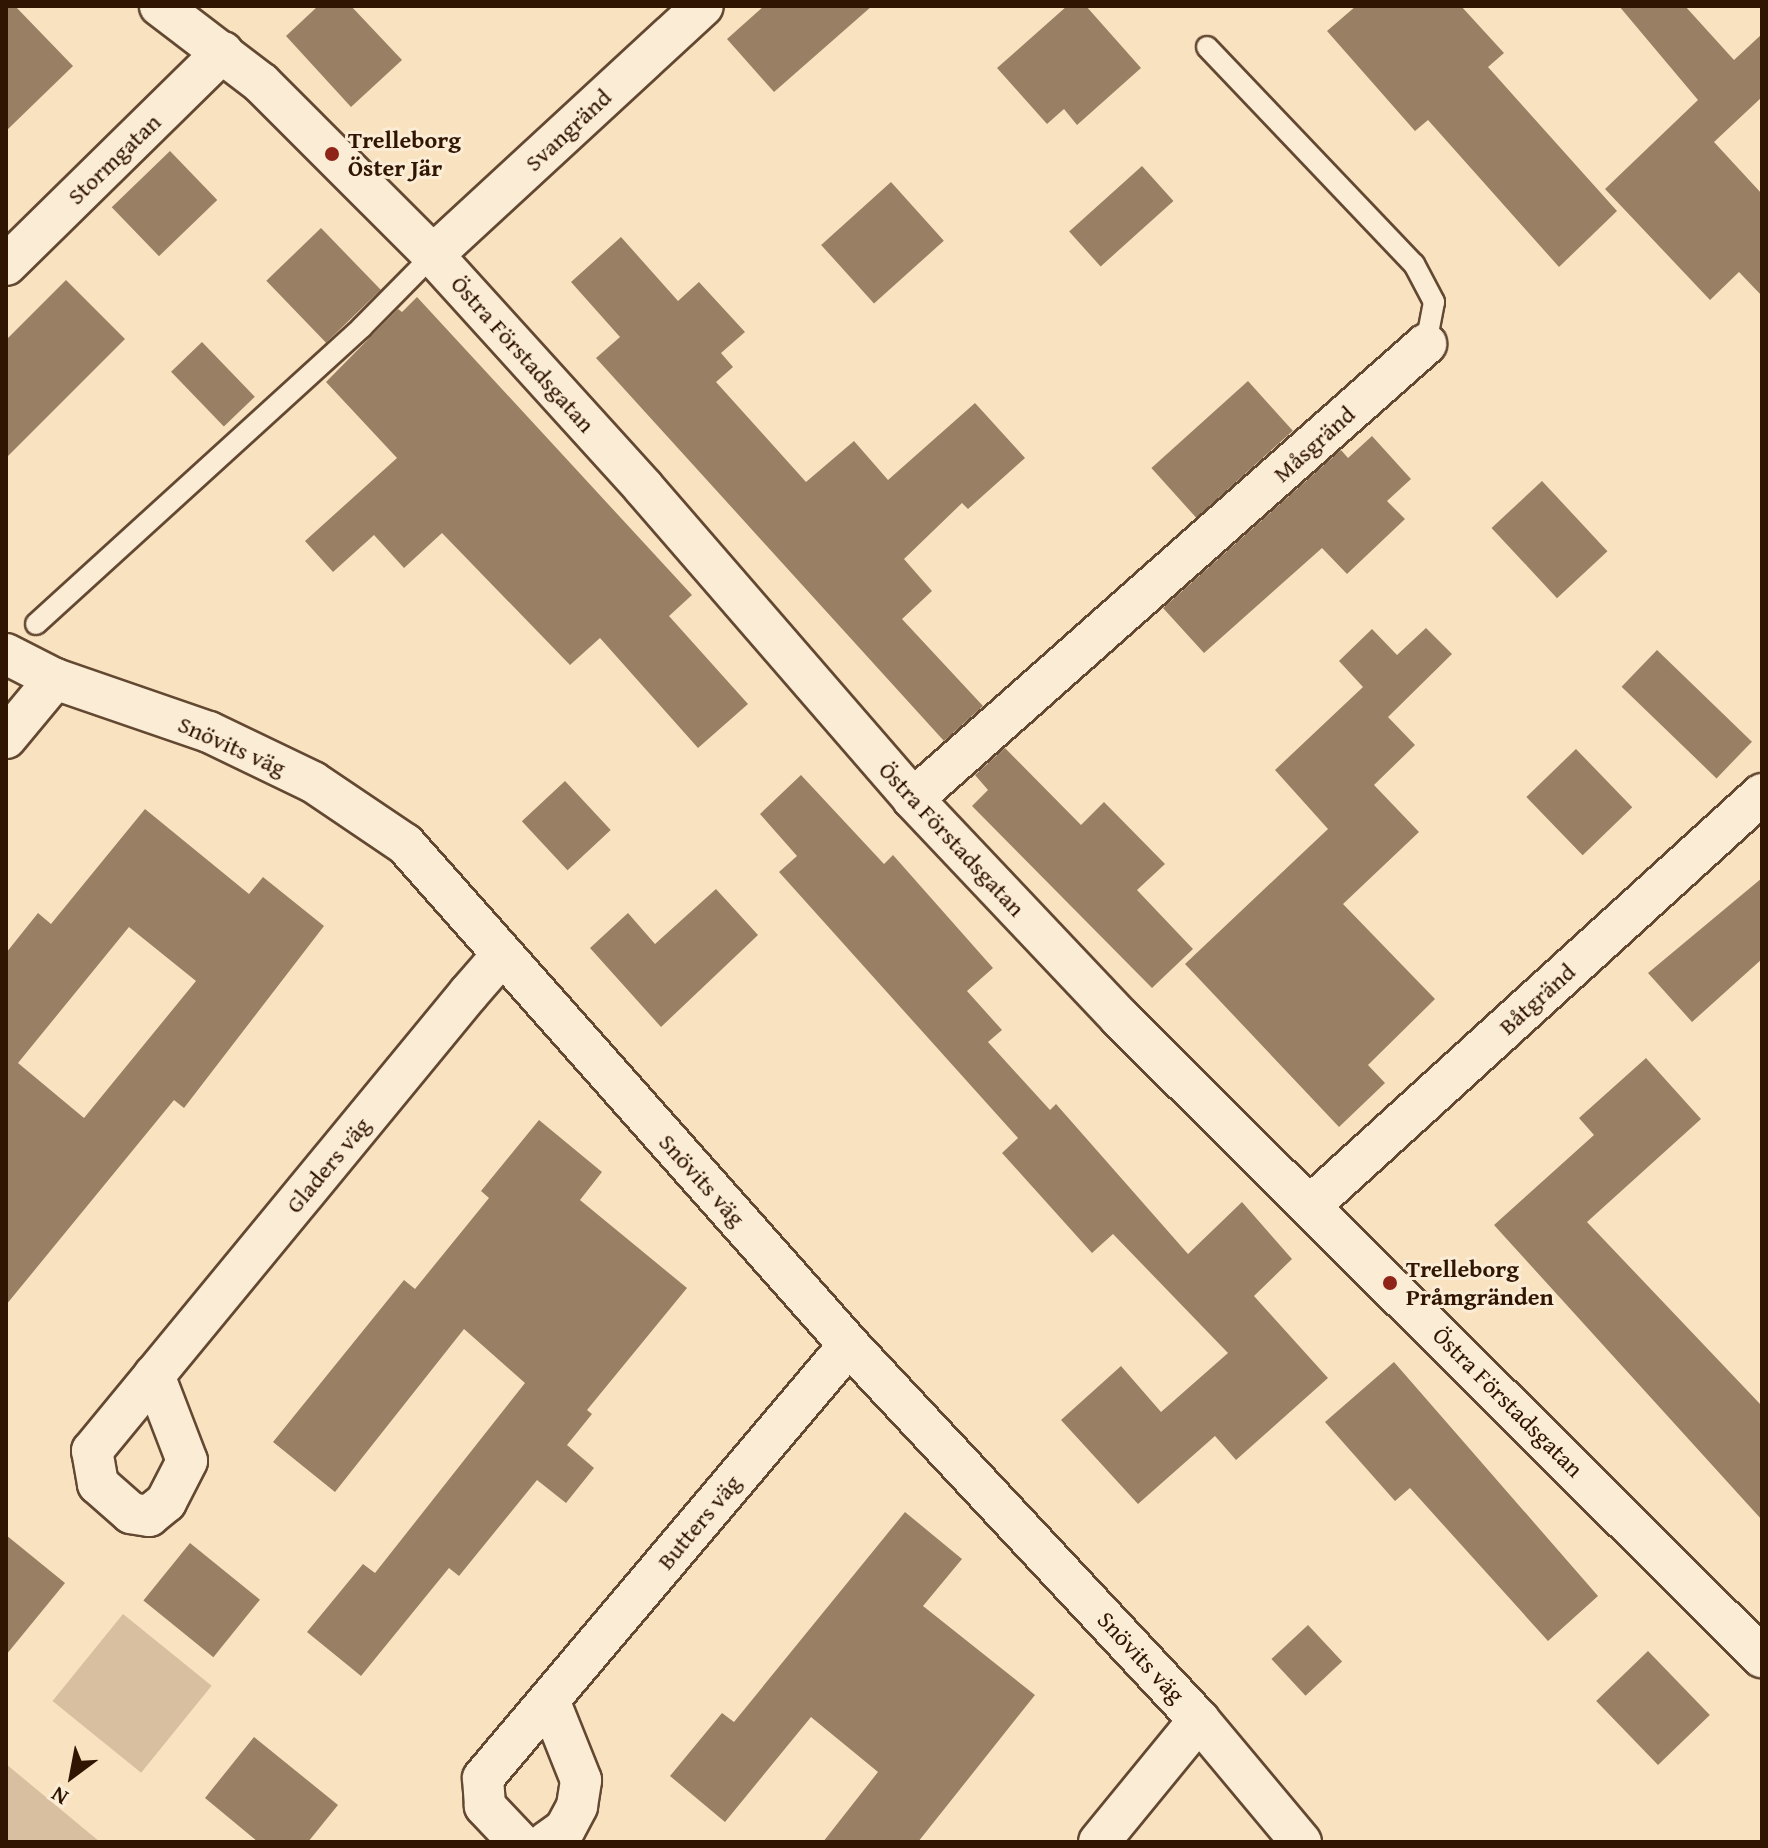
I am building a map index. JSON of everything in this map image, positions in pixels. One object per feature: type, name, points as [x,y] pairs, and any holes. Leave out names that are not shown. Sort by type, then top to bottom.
[{"type":"street","name":"Östra Förstadsgatan","points":[[160,6],[261,83],[433,255],[644,488],[913,799],[1120,1018],[1762,1657]]},
{"type":"street","name":"Svangränd","points":[[433,255],[703,6]]},
{"type":"street","name":"Stormgatan","points":[[6,265],[223,52]]},
{"type":"street","name":"Måsgränd","points":[[913,799],[1426,344]]},
{"type":"street","name":"Snövits väg","points":[[6,654],[55,679],[209,732],[313,782],[405,844],[849,1345],[1199,1720],[1301,1842]]},
{"type":"street","points":[[6,738],[55,679]]},
{"type":"street","name":"Båtgränd","points":[[1311,1205],[1762,794]]},
{"type":"street","name":"Gladers väg","points":[[154,1375],[502,955]]},
{"type":"street","name":"Butters väg","points":[[519,1842],[485,1806],[483,1778],[849,1345]]},
{"type":"street","points":[[547,1842],[565,1829],[577,1806],[581,1780],[549,1700]]},
{"type":"street","points":[[1099,1842],[1199,1720]]},
{"type":"lane","name":"Måsgränd","points":[[1207,47],[1414,264],[1434,302],[1426,344]]},
{"type":"lane","points":[[36,624],[362,327],[433,255]]},
{"type":"shaded area","points":[[123,1614],[212,1686],[141,1773],[53,1701]]},
{"type":"shaded area","points":[[6,1764],[100,1842],[6,1842]]},
{"type":"building","points":[[6,6],[15,6],[73,66],[6,131]]},
{"type":"building","points":[[318,6],[351,6],[402,60],[351,107],[286,36]]},
{"type":"building","points":[[764,6],[872,6],[774,92],[727,39]]},
{"type":"building","points":[[1067,6],[1086,6],[1141,68],[1077,125],[1064,109],[1047,124],[997,68]]},
{"type":"building","points":[[1356,6],[1461,6],[1504,53],[1488,67],[1617,211],[1559,267],[1428,120],[1415,131],[1327,31]]},
{"type":"building","points":[[1619,6],[1685,6],[1734,60],[1762,34],[1762,97],[1714,142],[1762,194],[1762,296],[1739,272],[1710,300],[1605,189],[1698,100]]},
{"type":"building","points":[[170,151],[217,200],[159,256],[112,207]]},
{"type":"building","points":[[1142,166],[1173,201],[1101,267],[1069,232]]},
{"type":"building","points":[[891,182],[944,241],[874,304],[821,245]]},
{"type":"building","points":[[321,228],[381,290],[326,343],[266,281]]},
{"type":"building","points":[[621,237],[678,301],[699,282],[745,332],[721,353],[733,367],[716,382],[806,482],[854,441],[888,480],[975,403],[1025,458],[968,509],[962,503],[904,559],[932,591],[902,619],[983,706],[944,741],[596,358],[620,337],[571,282]]},
{"type":"building","points":[[66,280],[125,339],[6,458],[6,340]]},
{"type":"building","points":[[417,297],[692,595],[669,616],[748,704],[698,748],[600,638],[570,665],[442,533],[404,568],[374,535],[333,572],[305,541],[397,458],[326,382],[398,309],[402,312]]},
{"type":"building","points":[[202,342],[255,397],[224,427],[171,372]]},
{"type":"building","points":[[1248,381],[1293,431],[1196,518],[1151,468]]},
{"type":"building","points":[[1372,436],[1411,479],[1387,501],[1405,519],[1347,574],[1322,548],[1204,653],[1163,608],[1341,450],[1348,458]]},
{"type":"building","points":[[1542,481],[1607,551],[1557,598],[1492,528]]},
{"type":"building","points":[[1426,628],[1452,654],[1388,717],[1415,745],[1374,785],[1419,832],[1343,904],[1435,999],[1368,1065],[1385,1083],[1339,1127],[1185,964],[1328,829],[1275,770],[1363,687],[1339,661],[1372,629],[1397,655]]},
{"type":"building","points":[[1657,650],[1752,742],[1717,778],[1622,687]]},
{"type":"building","points":[[1005,748],[1081,825],[1104,802],[1165,864],[1137,890],[1193,949],[1152,988],[972,806],[988,790],[975,775]]},
{"type":"building","points":[[1576,749],[1632,807],[1583,855],[1526,797]]},
{"type":"building","points":[[801,775],[884,864],[893,855],[993,968],[967,991],[1002,1030],[988,1042],[1050,1110],[1056,1104],[1188,1254],[1242,1202],[1292,1259],[1254,1296],[1328,1378],[1236,1460],[1215,1436],[1138,1504],[1061,1420],[1121,1366],[1161,1412],[1228,1353],[1113,1234],[1092,1253],[1002,1153],[1018,1138],[779,872],[797,856],[760,814]]},
{"type":"building","points":[[565,781],[611,830],[568,870],[522,821]]},
{"type":"building","points":[[145,809],[249,894],[263,877],[324,926],[184,1108],[174,1100],[6,1305],[6,953],[38,913],[51,924]],"holes":[[[129,927],[196,981],[84,1118],[18,1063]]]},
{"type":"building","points":[[1762,878],[1762,959],[1692,1022],[1648,973]]},
{"type":"building","points":[[716,889],[758,935],[661,1027],[590,948],[628,913],[655,944]]},
{"type":"building","points":[[1646,1058],[1701,1119],[1587,1222],[1762,1406],[1762,1520],[1494,1225],[1594,1135],[1579,1118]]},
{"type":"building","points":[[539,1120],[602,1172],[580,1200],[687,1288],[587,1410],[592,1414],[567,1445],[594,1468],[566,1503],[537,1480],[459,1576],[449,1568],[361,1676],[307,1632],[363,1564],[375,1573],[525,1383],[464,1329],[335,1492],[273,1442],[404,1280],[415,1289],[489,1198],[481,1191]]},
{"type":"building","points":[[1394,1362],[1598,1596],[1548,1641],[1410,1488],[1395,1501],[1325,1422]]},
{"type":"building","points":[[905,1512],[962,1559],[923,1606],[1035,1695],[918,1842],[823,1842],[878,1772],[811,1717],[725,1822],[670,1776],[722,1713],[734,1722]]},
{"type":"building","points":[[6,1535],[65,1583],[6,1655]]},
{"type":"building","points":[[190,1543],[260,1600],[213,1657],[143,1601]]},
{"type":"building","points":[[1308,1625],[1342,1662],[1306,1696],[1271,1659]]},
{"type":"building","points":[[1648,1651],[1710,1715],[1658,1765],[1596,1701]]},
{"type":"building","points":[[254,1737],[338,1805],[308,1842],[258,1842],[205,1798]]},
{"type":"place","name":"Trelleborg Öster Jär","points":[[332,154]]},
{"type":"place","name":"Trelleborg Pråmgränden","points":[[1390,1283]]}]
